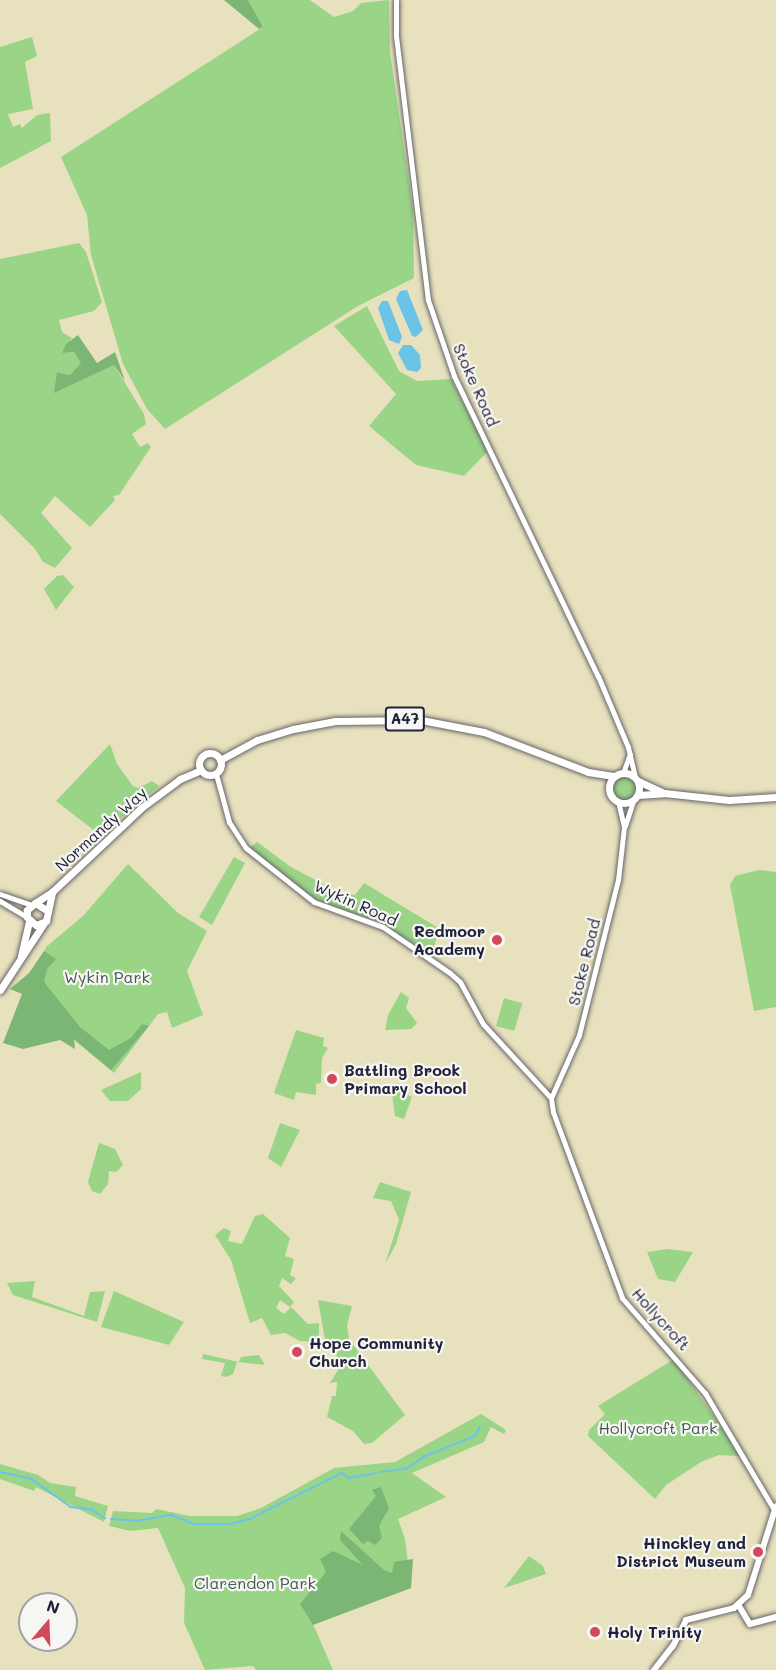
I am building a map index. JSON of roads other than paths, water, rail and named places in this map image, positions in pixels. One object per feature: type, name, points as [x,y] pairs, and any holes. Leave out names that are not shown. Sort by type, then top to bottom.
[{"type":"main road","name":"A47","points":[[220,760],[257,740],[293,729],[336,721],[422,720],[509,739],[588,772],[609,787]]},
{"type":"main road","points":[[213,754],[220,760],[216,774],[206,774],[201,770],[204,755],[213,754]]},
{"type":"main road","name":"Normandy Way","points":[[34,904],[52,892],[141,808],[180,779],[201,770]]},
{"type":"main road","name":"A47","points":[[588,772],[614,776]]},
{"type":"main road","points":[[664,793],[623,773],[614,776],[609,787],[618,802],[664,793],[729,800],[776,797]]},
{"type":"main road","points":[[635,798],[636,779]]},
{"type":"main road","name":"Normandy Way","points":[[44,923],[52,892]]},
{"type":"main road","points":[[20,958],[28,919],[34,904],[48,910]]},
{"type":"main road","points":[[28,919],[36,925],[44,923]]},
{"type":"main road","points":[[0,990],[44,923]]},
{"type":"main road","points":[[654,1670],[674,1646],[686,1620],[738,1606],[756,1577],[775,1507]]},
{"type":"main road","points":[[738,1606],[750,1624],[776,1617]]},
{"type":"street","name":"Stoke Road","points":[[396,0],[396,36],[419,205],[428,300],[454,376],[522,514],[630,753],[636,779]]},
{"type":"street","points":[[623,773],[630,753]]},
{"type":"street","name":"Wykin Road","points":[[216,774],[229,822],[246,848],[314,902],[383,927],[450,973],[460,982],[483,1024],[551,1098]]},
{"type":"street","name":"Stoke Road","points":[[551,1098],[579,1035],[618,880],[624,827],[635,798]]},
{"type":"street","name":"Stoke Road","points":[[618,802],[624,827]]},
{"type":"street","points":[[0,894],[34,904]]},
{"type":"street","points":[[0,901],[28,919]]},
{"type":"street","name":"Hollycroft","points":[[551,1098],[553,1112],[622,1298],[705,1394],[775,1507]]},
{"type":"water","points":[[407,290],[423,330],[416,337],[412,336],[396,299],[400,291]]},
{"type":"water","points":[[382,301],[388,301],[402,337],[399,344],[389,340],[378,308]]},
{"type":"water","points":[[403,345],[411,345],[420,355],[421,368],[417,372],[407,370],[398,353]]},
{"type":"waterway","points":[[380,1472],[406,1469],[423,1457],[475,1436],[480,1427]]},
{"type":"waterway","points":[[0,1472],[32,1479],[71,1507],[91,1509],[105,1518]]},
{"type":"waterway","points":[[111,1519],[137,1521],[171,1515],[195,1524],[230,1524],[250,1519],[342,1473],[349,1478],[376,1473]]},
{"type":"place","name":"Redmoor Academy","points":[[497,940]]},
{"type":"place","name":"Battling Brook Primary School","points":[[332,1079]]},
{"type":"place","name":"Hope Community Church","points":[[297,1352]]},
{"type":"place","name":"Hinckley and District Museum","points":[[758,1552]]},
{"type":"place","name":"Holy Trinity","points":[[595,1632]]},
{"type":"park label","name":"Wykin Park","points":[[107,977]]},
{"type":"park label","name":"Hollycroft Park","points":[[658,1428]]},
{"type":"park label","name":"Clarendon Park","points":[[255,1583]]}]
